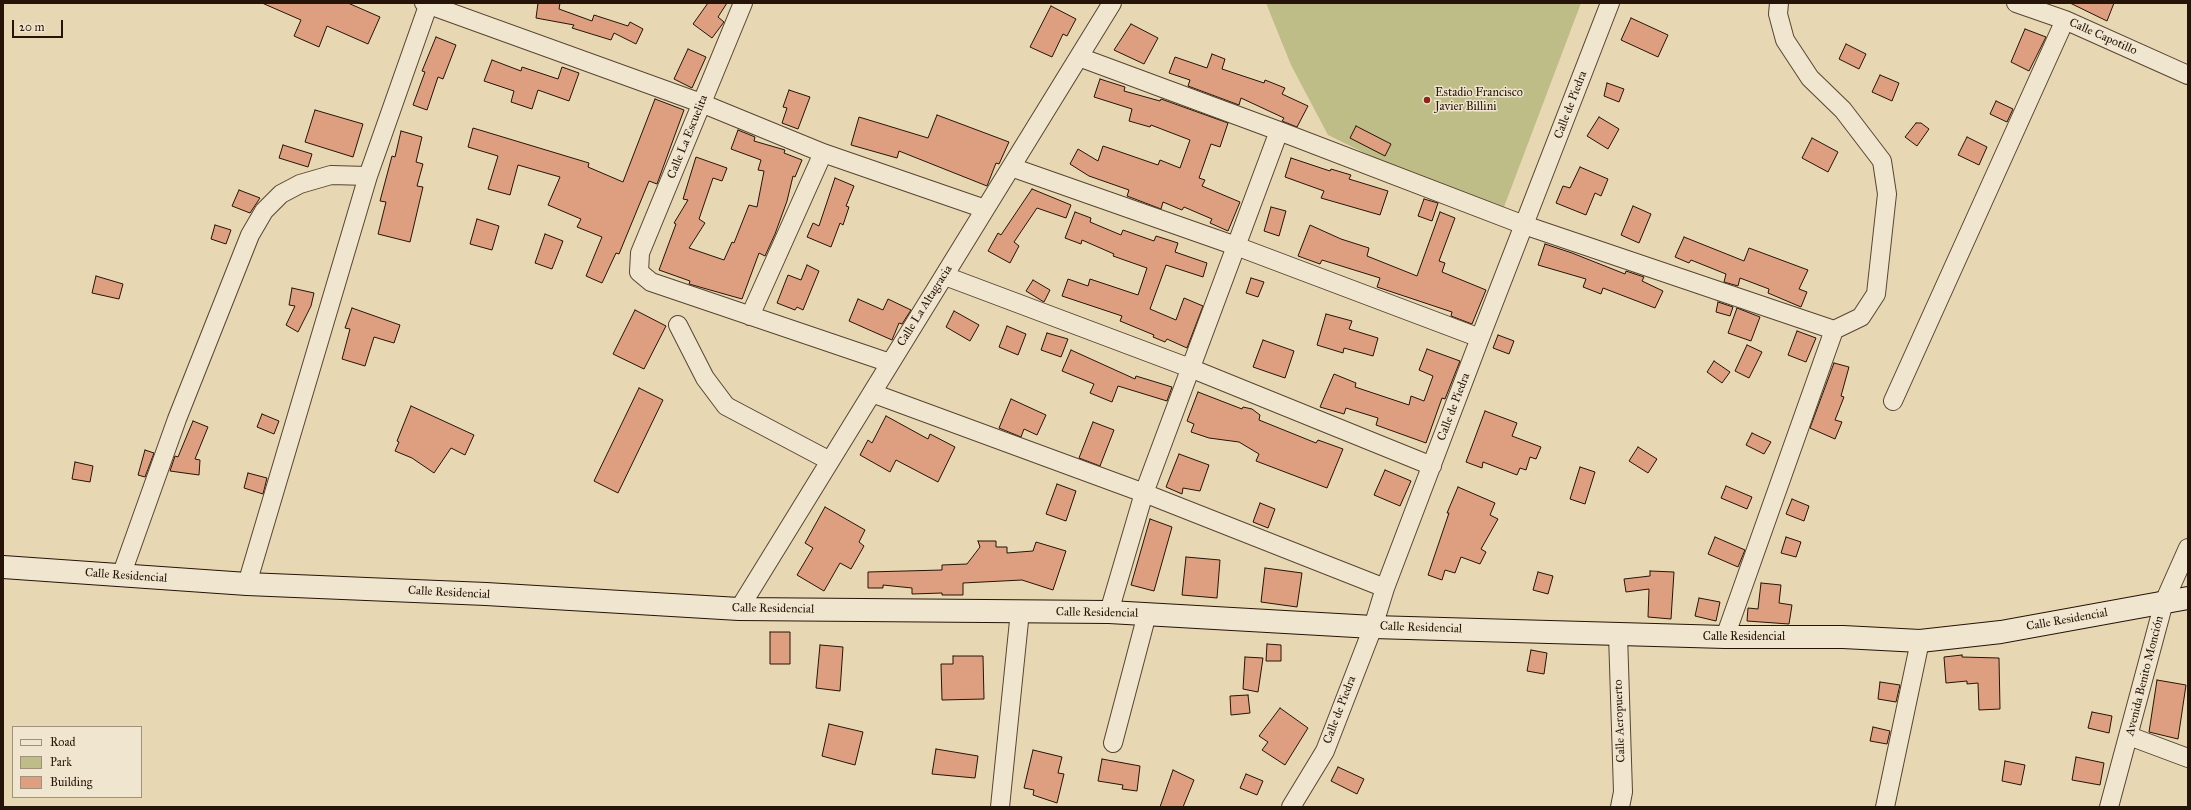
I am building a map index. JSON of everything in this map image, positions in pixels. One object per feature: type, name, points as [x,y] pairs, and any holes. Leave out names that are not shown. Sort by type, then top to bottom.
[{"type":"main road","name":"Calle Residencial","points":[[3,567],[248,584],[486,594],[738,609],[1109,612],[1373,627],[1726,637],[1843,637],[1920,641],[2001,632],[2188,598]]},
{"type":"street","name":"Calle La Escuelita","points":[[743,3],[640,253],[639,272],[651,282],[750,316]]},
{"type":"street","name":"Calle La Altagracia","points":[[738,609],[945,276],[1112,3]]},
{"type":"street","name":"Calle de Piedra","points":[[1291,807],[1325,750],[1373,627],[1385,588],[1480,338],[1610,3]]},
{"type":"street","points":[[1078,57],[1279,131],[1524,225],[1834,330],[1861,317],[1876,294],[1886,194],[1882,161],[1843,110],[1810,78],[1785,40],[1778,14],[1779,3]]},
{"type":"street","name":"Calle Capotillo","points":[[2016,3],[2065,20],[2188,75]]},
{"type":"street","points":[[248,584],[368,176],[427,4],[701,103],[824,153],[985,209]]},
{"type":"street","points":[[1893,401],[2065,20]]},
{"type":"street","points":[[1109,612],[1144,493],[1279,131]]},
{"type":"street","points":[[824,153],[750,316],[890,363]]},
{"type":"street","points":[[1011,167],[1236,246],[1480,338]]},
{"type":"street","points":[[121,576],[177,419],[250,235],[264,211],[281,194],[300,184],[331,175],[368,176]]},
{"type":"street","points":[[945,276],[1190,368],[1432,466]]},
{"type":"street","points":[[678,325],[705,378],[726,406],[830,461]]},
{"type":"street","points":[[1726,637],[1834,330]]},
{"type":"street","points":[[872,393],[1144,493],[1385,588]]},
{"type":"street","name":"Avenida Benito Monción","points":[[2109,807],[2164,602],[2188,548]]},
{"type":"street","points":[[1000,807],[1020,611]]},
{"type":"street","points":[[1114,743],[1147,614]]},
{"type":"street","name":"Calle Aeropuerto","points":[[1618,634],[1623,792],[1620,807]]},
{"type":"street","points":[[1885,807],[1920,641]]},
{"type":"street","points":[[2129,736],[2188,758]]},
{"type":"green space","name":"Estadio Francisco Javier Billini","points":[[1266,3],[1581,3],[1504,207],[1385,163],[1328,135],[1291,65]]},
{"type":"building","points":[[262,3],[348,3],[380,17],[368,44],[327,26],[319,47],[294,36],[301,20]]},
{"type":"building","points":[[538,3],[560,3],[559,9],[592,21],[594,15],[628,26],[630,22],[643,29],[636,44],[614,33],[611,40],[572,28],[574,25],[536,18]]},
{"type":"building","points":[[708,3],[727,3],[718,17],[724,22],[712,38],[693,24]]},
{"type":"building","points":[[2070,3],[2114,3],[2107,21]]},
{"type":"building","points":[[1051,6],[1076,19],[1067,36],[1063,34],[1052,57],[1030,47]]},
{"type":"building","points":[[1631,18],[1668,35],[1658,57],[1621,40]]},
{"type":"building","points":[[1131,24],[1158,38],[1144,64],[1114,50]]},
{"type":"building","points":[[2025,29],[2046,37],[2029,71],[2011,62]]},
{"type":"building","points":[[436,37],[456,45],[443,79],[438,77],[427,110],[413,105],[425,72],[422,71]]},
{"type":"building","points":[[1846,44],[1866,54],[1859,69],[1839,59]]},
{"type":"building","points":[[688,49],[706,57],[692,88],[674,79]]},
{"type":"building","points":[[1212,54],[1225,59],[1222,69],[1264,83],[1265,80],[1285,88],[1282,94],[1308,106],[1297,127],[1282,121],[1284,118],[1241,98],[1239,105],[1188,86],[1190,80],[1169,73],[1175,57],[1207,68]]},
{"type":"building","points":[[492,60],[521,71],[522,67],[558,79],[562,67],[579,73],[569,101],[538,90],[532,109],[511,102],[514,91],[484,81]]},
{"type":"building","points":[[1880,75],[1899,83],[1892,101],[1872,92]]},
{"type":"building","points":[[1100,79],[1125,87],[1124,91],[1160,101],[1161,99],[1228,123],[1220,147],[1211,144],[1199,178],[1205,180],[1202,186],[1240,202],[1228,231],[1210,223],[1212,219],[1184,207],[1182,210],[1163,202],[1161,209],[1127,196],[1129,190],[1089,176],[1070,164],[1078,149],[1098,161],[1103,146],[1158,165],[1160,160],[1180,168],[1190,140],[1151,125],[1150,127],[1129,121],[1132,109],[1094,97]]},
{"type":"building","points":[[1607,83],[1624,89],[1619,102],[1604,96]]},
{"type":"building","points":[[789,90],[810,97],[798,129],[782,123],[787,108],[783,107]]},
{"type":"building","points":[[655,99],[684,110],[657,184],[649,181],[619,254],[616,253],[602,283],[586,276],[602,237],[577,227],[581,219],[548,205],[560,177],[518,165],[510,195],[488,189],[498,156],[468,147],[473,128],[589,163],[588,167],[623,182]]},
{"type":"building","points":[[1996,101],[2013,109],[2007,122],[1990,114]]},
{"type":"building","points":[[315,110],[363,124],[353,157],[305,142]]},
{"type":"building","points":[[937,115],[1009,142],[999,164],[996,163],[987,186],[899,151],[897,158],[851,145],[859,117],[928,138]]},
{"type":"building","points":[[1599,117],[1619,129],[1608,149],[1587,136]]},
{"type":"building","points":[[1916,123],[1921,123],[1929,129],[1917,146],[1905,137]]},
{"type":"building","points":[[1356,126],[1391,144],[1385,156],[1350,138]]},
{"type":"building","points":[[738,130],[755,137],[754,141],[785,150],[784,153],[802,160],[795,177],[793,176],[787,201],[775,234],[765,256],[759,253],[742,299],[689,284],[690,281],[659,270],[676,224],[674,223],[688,200],[683,199],[696,157],[727,168],[722,181],[713,178],[699,219],[705,223],[689,248],[724,260],[732,242],[734,243],[749,205],[757,207],[764,171],[758,170],[761,160],[731,149]]},
{"type":"building","points":[[401,131],[422,137],[416,162],[423,164],[417,186],[423,187],[410,242],[378,234],[386,202],[380,201],[392,156],[395,157]]},
{"type":"building","points":[[1967,137],[1987,147],[1979,165],[1958,155]]},
{"type":"building","points":[[1812,138],[1838,152],[1828,172],[1802,158]]},
{"type":"building","points":[[283,145],[312,154],[308,167],[279,158]]},
{"type":"building","points":[[1291,158],[1330,171],[1331,169],[1351,175],[1349,179],[1388,191],[1380,215],[1321,198],[1324,191],[1285,177]]},
{"type":"building","points":[[1580,167],[1608,179],[1601,196],[1595,193],[1586,215],[1556,203],[1563,186],[1570,188]]},
{"type":"building","points":[[835,178],[854,186],[846,206],[849,207],[843,225],[840,223],[831,247],[807,237],[813,223],[819,226]]},
{"type":"building","points":[[1032,189],[1071,205],[1066,218],[1037,208],[1014,242],[1019,246],[1010,263],[988,251],[998,233],[1001,235]]},
{"type":"building","points":[[239,190],[260,198],[250,213],[232,206]]},
{"type":"building","points":[[1424,199],[1438,203],[1432,221],[1418,216]]},
{"type":"building","points":[[1633,206],[1651,214],[1639,243],[1621,235]]},
{"type":"building","points":[[1271,207],[1286,211],[1279,236],[1264,231]]},
{"type":"building","points":[[1075,212],[1091,218],[1090,222],[1121,235],[1123,230],[1154,241],[1156,236],[1178,243],[1175,252],[1207,263],[1203,277],[1166,265],[1150,309],[1176,320],[1184,298],[1203,306],[1187,348],[1167,339],[1165,342],[1153,337],[1154,335],[1120,321],[1122,316],[1062,296],[1068,279],[1088,286],[1090,279],[1138,295],[1147,268],[1113,256],[1114,254],[1082,240],[1081,244],[1065,238]]},
{"type":"building","points":[[1440,212],[1455,218],[1439,261],[1445,263],[1442,272],[1486,290],[1472,324],[1451,316],[1452,312],[1377,287],[1380,278],[1322,260],[1320,264],[1298,256],[1310,225],[1341,239],[1369,248],[1367,256],[1417,276]]},
{"type":"building","points":[[477,219],[499,226],[492,250],[470,244]]},
{"type":"building","points":[[215,225],[231,230],[226,244],[211,239]]},
{"type":"building","points":[[545,234],[563,241],[552,269],[535,263]]},
{"type":"building","points":[[1684,237],[1744,261],[1749,248],[1808,270],[1799,289],[1807,292],[1801,307],[1768,293],[1769,289],[1740,278],[1738,286],[1724,282],[1726,274],[1691,260],[1689,263],[1675,257]]},
{"type":"building","points":[[1545,244],[1625,274],[1626,271],[1644,277],[1642,281],[1663,291],[1655,308],[1603,288],[1601,294],[1583,287],[1586,279],[1538,265]]},
{"type":"building","points":[[807,265],[819,271],[803,310],[797,307],[795,310],[777,303],[788,275],[801,280]]},
{"type":"building","points":[[96,276],[123,284],[119,299],[92,293]]},
{"type":"building","points":[[1251,278],[1264,282],[1258,297],[1246,293]]},
{"type":"building","points":[[1033,280],[1050,290],[1044,302],[1026,291]]},
{"type":"building","points":[[292,288],[314,293],[311,306],[298,332],[286,325],[295,306],[289,305]]},
{"type":"building","points":[[858,299],[883,310],[888,299],[911,310],[902,324],[899,323],[892,340],[849,321]]},
{"type":"building","points":[[1718,302],[1733,307],[1730,316],[1716,312]]},
{"type":"building","points":[[352,308],[400,325],[394,343],[374,337],[365,366],[342,359],[350,329],[345,328]]},
{"type":"building","points":[[1737,308],[1760,317],[1751,341],[1728,333]]},
{"type":"building","points":[[635,310],[666,326],[644,369],[613,354]]},
{"type":"building","points":[[954,311],[979,325],[970,341],[946,327]]},
{"type":"building","points":[[1326,314],[1352,321],[1349,329],[1378,338],[1373,356],[1344,348],[1343,353],[1317,345]]},
{"type":"building","points":[[1007,326],[1026,334],[1018,355],[999,347]]},
{"type":"building","points":[[1797,331],[1816,338],[1806,362],[1788,355]]},
{"type":"building","points":[[1047,333],[1068,339],[1061,357],[1041,350]]},
{"type":"building","points":[[1498,335],[1514,341],[1509,354],[1493,348]]},
{"type":"building","points":[[1263,340],[1294,351],[1285,378],[1253,367]]},
{"type":"building","points":[[1747,345],[1762,352],[1749,378],[1735,371]]},
{"type":"building","points":[[1427,349],[1460,361],[1445,399],[1442,398],[1426,443],[1376,425],[1378,418],[1346,408],[1344,414],[1320,407],[1334,374],[1356,383],[1355,387],[1409,405],[1411,396],[1424,401],[1433,376],[1419,370]]},
{"type":"building","points":[[1071,350],[1135,379],[1136,376],[1172,387],[1167,401],[1118,386],[1112,402],[1090,393],[1094,384],[1062,371]]},
{"type":"building","points":[[1714,361],[1730,372],[1722,383],[1707,372]]},
{"type":"building","points":[[1834,363],[1849,367],[1841,396],[1844,397],[1835,420],[1842,422],[1835,439],[1810,428]]},
{"type":"building","points":[[639,388],[663,400],[618,493],[594,481]]},
{"type":"building","points":[[1198,392],[1242,409],[1243,407],[1252,409],[1260,415],[1259,420],[1316,443],[1318,440],[1343,449],[1327,488],[1256,461],[1259,454],[1239,442],[1209,438],[1191,432],[1194,424],[1187,421]]},
{"type":"building","points":[[1011,399],[1046,415],[1037,435],[1024,429],[1021,437],[999,428]]},
{"type":"building","points":[[411,406],[474,435],[465,455],[451,448],[434,473],[412,458],[395,451],[399,442],[397,441]]},
{"type":"building","points":[[1485,411],[1517,423],[1512,436],[1541,447],[1536,459],[1530,457],[1526,470],[1520,468],[1517,475],[1483,462],[1482,468],[1466,462]]},
{"type":"building","points":[[262,414],[279,421],[274,434],[257,427]]},
{"type":"building","points":[[886,416],[928,439],[930,434],[955,447],[938,482],[896,460],[890,472],[860,455],[868,440],[872,443]]},
{"type":"building","points":[[193,421],[208,427],[195,459],[200,460],[199,475],[170,471],[175,456],[178,457]]},
{"type":"building","points":[[1093,422],[1114,430],[1100,466],[1079,458]]},
{"type":"building","points":[[1752,433],[1771,442],[1764,454],[1746,445]]},
{"type":"building","points":[[1638,447],[1657,459],[1648,473],[1629,461]]},
{"type":"building","points":[[145,450],[154,453],[145,477],[138,475]]},
{"type":"building","points":[[1179,454],[1209,465],[1200,491],[1183,488],[1182,494],[1166,487]]},
{"type":"building","points":[[75,462],[93,466],[90,482],[72,479]]},
{"type":"building","points":[[1580,467],[1595,472],[1585,504],[1570,499]]},
{"type":"building","points":[[1385,470],[1411,481],[1400,506],[1374,495]]},
{"type":"building","points":[[248,473],[267,478],[263,494],[244,488]]},
{"type":"building","points":[[1057,484],[1076,491],[1066,521],[1046,514]]},
{"type":"building","points":[[1726,486],[1752,497],[1747,509],[1721,498]]},
{"type":"building","points":[[1458,487],[1495,503],[1490,515],[1498,519],[1481,549],[1486,552],[1480,564],[1461,557],[1455,573],[1445,570],[1442,580],[1428,575],[1449,513],[1447,513]]},
{"type":"building","points":[[1792,499],[1809,506],[1804,521],[1786,514]]},
{"type":"building","points":[[1260,503],[1275,509],[1268,528],[1253,522]]},
{"type":"building","points":[[825,507],[865,530],[859,542],[864,546],[851,569],[840,563],[824,591],[797,575],[813,548],[805,543]]},
{"type":"building","points":[[1150,519],[1172,527],[1154,591],[1131,585]]},
{"type":"building","points":[[1715,537],[1745,550],[1738,567],[1708,554]]},
{"type":"building","points":[[1786,537],[1801,542],[1796,557],[1781,553]]},
{"type":"building","points":[[978,541],[996,541],[996,547],[1007,547],[1007,553],[1033,551],[1036,542],[1066,551],[1053,590],[1022,580],[963,583],[963,595],[942,595],[942,593],[912,594],[912,588],[883,585],[883,588],[868,588],[868,572],[942,570],[942,565],[967,564],[980,547]]},
{"type":"building","points":[[1186,557],[1220,560],[1217,598],[1182,595]]},
{"type":"building","points":[[1265,568],[1302,573],[1297,607],[1261,602]]},
{"type":"building","points":[[1650,571],[1674,572],[1671,619],[1648,617],[1649,589],[1626,592],[1624,579],[1650,576]]},
{"type":"building","points":[[1538,572],[1553,576],[1548,594],[1533,590]]},
{"type":"building","points":[[1761,583],[1781,585],[1779,603],[1792,605],[1789,624],[1747,621],[1748,608],[1758,609]]},
{"type":"building","points":[[1699,598],[1720,602],[1716,621],[1695,616]]},
{"type":"building","points":[[770,632],[790,632],[790,664],[770,664]]},
{"type":"building","points":[[1267,644],[1281,645],[1281,661],[1266,661]]},
{"type":"building","points":[[820,645],[843,647],[840,691],[816,688]]},
{"type":"building","points":[[1531,650],[1547,653],[1544,674],[1527,671]]},
{"type":"building","points":[[1962,655],[1962,657],[1999,658],[2000,709],[1979,710],[1978,683],[1967,684],[1967,681],[1946,683],[1944,657]]},
{"type":"building","points":[[953,656],[983,656],[984,699],[942,700],[941,664],[953,664]]},
{"type":"building","points":[[1245,657],[1263,658],[1258,692],[1243,689]]},
{"type":"building","points":[[2157,680],[2186,685],[2178,739],[2149,732]]},
{"type":"building","points":[[1880,682],[1900,685],[1896,702],[1878,699]]},
{"type":"building","points":[[1248,695],[1250,713],[1231,715],[1230,696]]},
{"type":"building","points":[[1280,708],[1308,728],[1285,765],[1262,750],[1268,742],[1259,736]]},
{"type":"building","points":[[2092,712],[2112,716],[2109,733],[2088,728]]},
{"type":"building","points":[[829,724],[863,732],[855,765],[822,756]]},
{"type":"building","points":[[1873,727],[1890,731],[1887,744],[1870,741]]},
{"type":"building","points":[[936,749],[978,756],[975,778],[932,774]]},
{"type":"building","points":[[1033,750],[1062,757],[1058,773],[1064,774],[1057,803],[1033,795],[1034,790],[1024,788]]},
{"type":"building","points":[[2076,757],[2104,763],[2100,785],[2072,780]]},
{"type":"building","points":[[1102,759],[1140,766],[1137,791],[1122,789],[1123,785],[1098,781]]},
{"type":"building","points":[[2005,761],[2025,765],[2021,785],[2002,781]]},
{"type":"building","points":[[1338,767],[1364,779],[1357,794],[1331,781]]},
{"type":"building","points":[[1173,770],[1194,780],[1183,807],[1160,807]]},
{"type":"building","points":[[1246,774],[1263,781],[1257,795],[1240,788]]},
{"type":"place","name":"Estadio Francisco Javier Billini","points":[[1427,100]]}]
